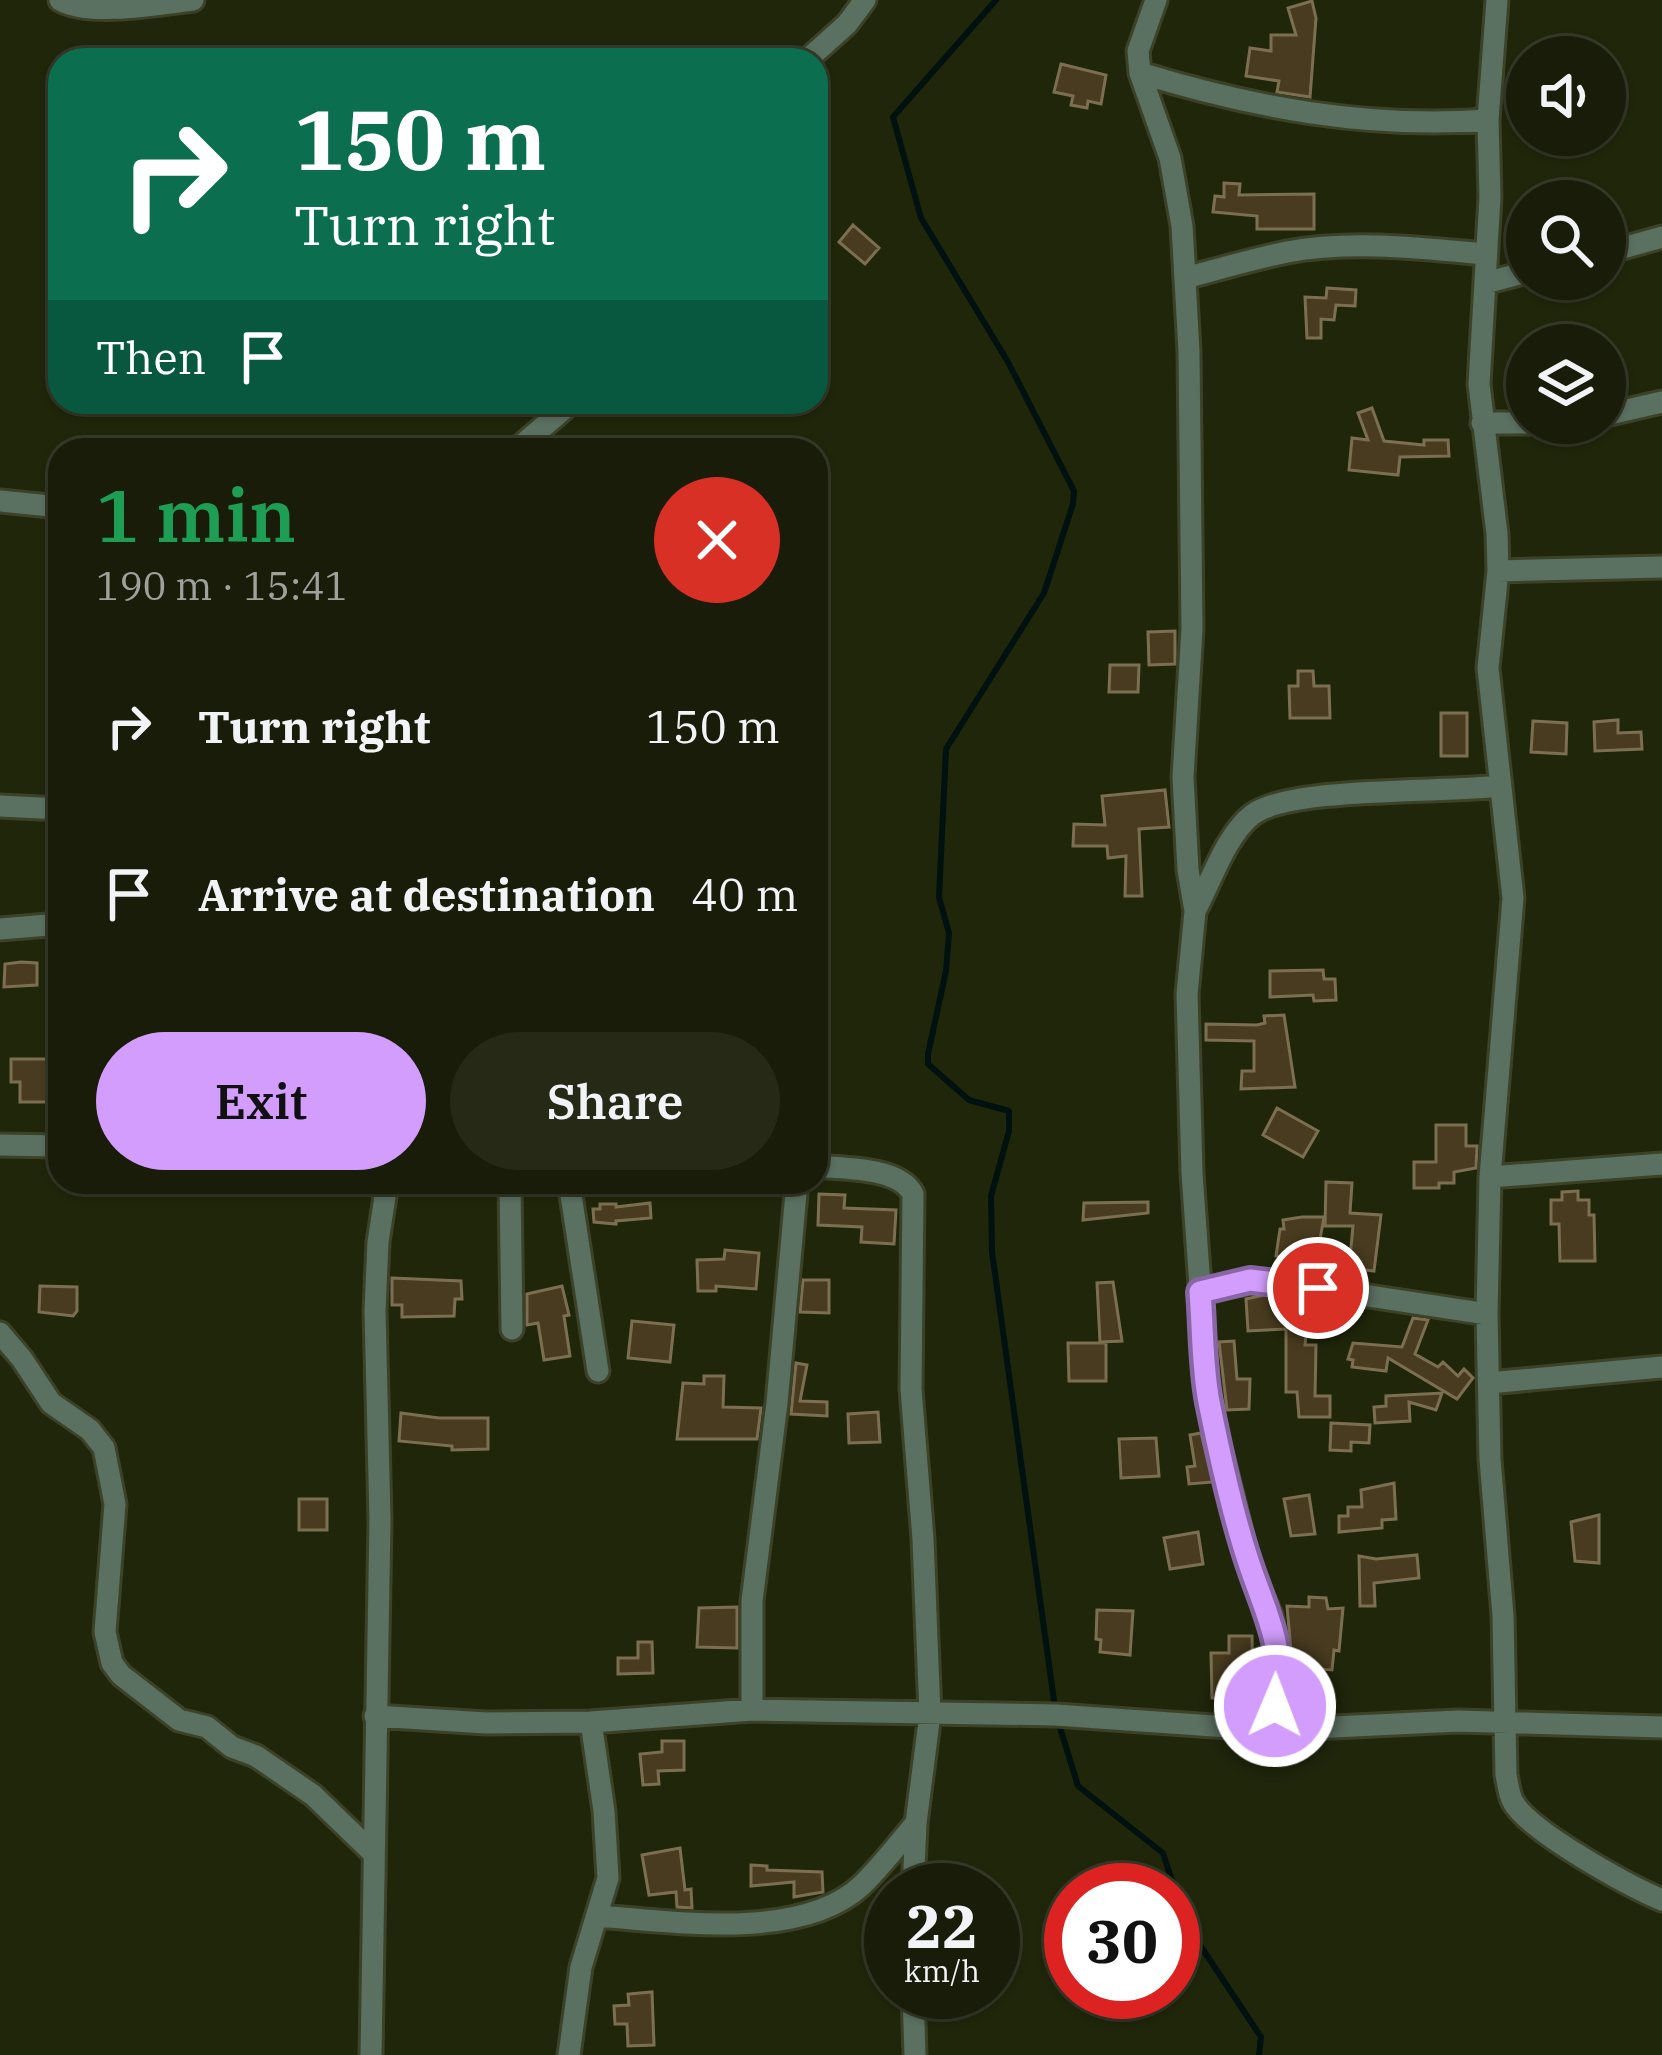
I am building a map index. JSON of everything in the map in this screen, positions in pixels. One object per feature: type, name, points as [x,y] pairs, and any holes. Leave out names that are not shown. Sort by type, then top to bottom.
[{"type":"street","points":[[60,0],[71,7],[99,7],[194,0]]},
{"type":"street","points":[[821,48],[848,24],[865,0]]},
{"type":"street","points":[[1154,0],[1138,51],[1140,73],[1170,158],[1185,278],[1192,628],[1183,777],[1188,870],[1196,911],[1187,994],[1200,1292],[1208,1399],[1251,1570],[1271,1615],[1276,1640],[1279,1682],[1271,1730]]},
{"type":"street","points":[[1497,0],[1480,354],[1482,423],[1498,571],[1488,668],[1513,898],[1490,1177],[1487,1315],[1506,1775],[1512,1800],[1523,1814],[1599,1869],[1662,1900]]},
{"type":"street","points":[[1140,73],[1201,92],[1326,117],[1393,123],[1488,120]]},
{"type":"street","points":[[1626,247],[1662,237]]},
{"type":"street","points":[[1185,278],[1289,252],[1333,248],[1486,254]]},
{"type":"street","points":[[1485,283],[1506,278]]},
{"type":"street","points":[[1626,410],[1662,402]]},
{"type":"street","points":[[530,438],[558,414]]},
{"type":"street","points":[[1482,423],[1506,423]]},
{"type":"street","points":[[0,501],[48,506]]},
{"type":"street","points":[[1498,571],[1662,567]]},
{"type":"street","points":[[1196,911],[1237,832],[1248,817],[1270,803],[1500,787]]},
{"type":"street","points":[[0,806],[48,808]]},
{"type":"street","points":[[0,929],[48,925]]},
{"type":"street","points":[[0,1145],[48,1146]]},
{"type":"street","points":[[1490,1177],[1662,1164]]},
{"type":"street","points":[[828,1168],[896,1177],[913,1194],[911,1389],[930,1714],[914,1863]]},
{"type":"street","points":[[371,2055],[380,1520],[375,1311],[387,1194]]},
{"type":"street","points":[[510,1194],[512,1329]]},
{"type":"street","points":[[571,1194],[598,1372]]},
{"type":"street","points":[[752,1710],[752,1601],[777,1403],[796,1194]]},
{"type":"street","points":[[1200,1292],[1264,1280],[1487,1315]]},
{"type":"street","points":[[0,1334],[51,1403],[90,1430],[104,1448],[115,1504],[105,1632],[107,1649],[121,1675],[179,1720],[207,1726],[232,1747],[256,1756],[314,1795],[372,1852]]},
{"type":"street","points":[[1489,1383],[1662,1367]]},
{"type":"street","points":[[375,1716],[486,1723],[591,1722],[752,1710],[1056,1715],[1271,1730],[1387,1723],[1662,1726]]},
{"type":"street","points":[[569,2055],[581,1967],[608,1878],[609,1850],[591,1722]]},
{"type":"street","points":[[599,1916],[719,1924],[798,1918],[859,1888],[916,1823]]},
{"type":"street","points":[[914,2019],[915,2055]]},
{"type":"building","points":[[1312,1],[1316,18],[1310,97],[1277,92],[1279,81],[1246,76],[1250,48],[1271,51],[1271,35],[1296,35],[1288,8]]},
{"type":"building","points":[[1061,64],[1106,75],[1101,104],[1071,105],[1073,96],[1054,92]]},
{"type":"building","points":[[1224,183],[1240,184],[1239,195],[1314,194],[1314,229],[1257,229],[1257,216],[1213,212],[1215,196],[1224,197]]},
{"type":"building","points":[[853,225],[879,248],[865,264],[839,242]]},
{"type":"building","points":[[1327,288],[1356,290],[1355,306],[1336,305],[1334,320],[1321,319],[1321,338],[1307,338],[1305,297],[1326,298]]},
{"type":"building","points":[[1372,408],[1384,441],[1424,445],[1424,440],[1448,440],[1449,456],[1400,457],[1398,475],[1349,470],[1352,438],[1368,440],[1358,413]]},
{"type":"building","points":[[1175,631],[1175,664],[1149,665],[1148,632]]},
{"type":"building","points":[[1110,665],[1139,665],[1138,692],[1109,692]]},
{"type":"building","points":[[1298,671],[1313,671],[1314,686],[1329,686],[1330,718],[1290,718],[1289,686],[1298,686]]},
{"type":"building","points":[[1441,713],[1467,713],[1467,756],[1441,756]]},
{"type":"building","points":[[1618,720],[1618,733],[1641,732],[1642,749],[1595,751],[1594,722]]},
{"type":"building","points":[[1533,721],[1567,723],[1566,754],[1531,752]]},
{"type":"building","points":[[1165,790],[1169,827],[1139,829],[1142,896],[1125,896],[1126,856],[1108,858],[1107,846],[1073,846],[1074,824],[1105,825],[1102,796]]},
{"type":"building","points":[[37,963],[37,985],[4,987],[5,964]]},
{"type":"building","points":[[1323,970],[1324,979],[1335,979],[1336,1000],[1314,1001],[1313,995],[1270,997],[1270,971]]},
{"type":"building","points":[[1284,1015],[1295,1087],[1241,1089],[1242,1071],[1254,1071],[1254,1041],[1206,1040],[1206,1024],[1257,1025],[1265,1023],[1264,1016]]},
{"type":"building","points":[[11,1059],[48,1059],[48,1102],[20,1102],[20,1082],[11,1082]]},
{"type":"building","points":[[1277,1108],[1318,1131],[1303,1157],[1263,1135]]},
{"type":"building","points":[[1436,1125],[1466,1125],[1466,1146],[1477,1146],[1476,1168],[1454,1172],[1454,1183],[1439,1183],[1439,1188],[1414,1188],[1414,1162],[1436,1162]]},
{"type":"building","points":[[1326,1182],[1352,1183],[1350,1213],[1381,1215],[1374,1271],[1349,1268],[1353,1226],[1325,1226]]},
{"type":"building","points":[[1578,1191],[1578,1200],[1589,1200],[1589,1215],[1594,1215],[1595,1261],[1560,1261],[1559,1224],[1551,1224],[1551,1200],[1562,1200],[1562,1192]]},
{"type":"building","points":[[819,1194],[845,1195],[844,1208],[896,1210],[894,1244],[861,1242],[862,1227],[818,1225]]},
{"type":"building","points":[[1148,1202],[1148,1213],[1083,1220],[1084,1203]]},
{"type":"building","points":[[650,1203],[651,1218],[594,1222],[593,1209],[600,1209],[600,1204]]},
{"type":"building","points":[[1324,1217],[1316,1262],[1276,1256],[1283,1220]]},
{"type":"building","points":[[725,1250],[759,1253],[756,1289],[716,1286],[716,1291],[698,1291],[697,1260],[724,1259]]},
{"type":"building","points":[[392,1278],[461,1281],[462,1299],[455,1299],[454,1316],[402,1317],[402,1305],[392,1305]]},
{"type":"building","points":[[803,1280],[829,1280],[829,1313],[800,1312]]},
{"type":"building","points":[[1113,1282],[1122,1341],[1100,1342],[1097,1283]]},
{"type":"building","points":[[40,1286],[77,1287],[77,1311],[73,1316],[39,1312]]},
{"type":"building","points":[[562,1286],[569,1315],[564,1316],[570,1356],[544,1360],[538,1323],[527,1325],[527,1294]]},
{"type":"building","points":[[1264,1295],[1303,1301],[1308,1313],[1305,1345],[1316,1345],[1315,1396],[1330,1396],[1330,1417],[1299,1417],[1297,1392],[1286,1392],[1286,1329],[1248,1331],[1246,1299]]},
{"type":"building","points":[[1413,1318],[1428,1320],[1415,1354],[1438,1367],[1443,1362],[1458,1376],[1464,1369],[1473,1378],[1457,1399],[1388,1358],[1386,1371],[1352,1367],[1353,1360],[1348,1359],[1353,1343],[1402,1347]]},
{"type":"building","points":[[632,1321],[674,1325],[670,1362],[628,1358]]},
{"type":"building","points":[[1234,1341],[1237,1379],[1250,1379],[1249,1409],[1227,1410],[1219,1342]]},
{"type":"building","points":[[1068,1343],[1106,1343],[1106,1381],[1069,1381]]},
{"type":"building","points":[[796,1363],[807,1365],[800,1401],[827,1402],[827,1416],[791,1414]]},
{"type":"building","points":[[704,1376],[724,1376],[723,1407],[761,1408],[757,1439],[677,1439],[683,1383],[704,1384]]},
{"type":"building","points":[[1442,1393],[1436,1410],[1409,1402],[1410,1421],[1375,1423],[1374,1407],[1386,1406],[1386,1396]]},
{"type":"building","points":[[878,1412],[880,1442],[849,1443],[848,1414]]},
{"type":"building","points":[[401,1413],[488,1418],[488,1449],[452,1450],[452,1446],[399,1441]]},
{"type":"building","points":[[1331,1423],[1370,1425],[1369,1443],[1351,1442],[1351,1451],[1330,1450]]},
{"type":"building","points":[[1201,1433],[1213,1482],[1189,1484],[1187,1467],[1195,1466],[1190,1435]]},
{"type":"building","points":[[1156,1438],[1159,1476],[1121,1478],[1119,1439]]},
{"type":"building","points":[[1394,1483],[1396,1519],[1382,1520],[1382,1528],[1339,1532],[1339,1516],[1348,1516],[1348,1507],[1362,1507],[1361,1490]]},
{"type":"building","points":[[1309,1495],[1315,1534],[1291,1536],[1284,1499]]},
{"type":"building","points":[[299,1499],[327,1499],[327,1530],[299,1530]]},
{"type":"building","points":[[1599,1515],[1599,1563],[1575,1561],[1571,1522]]},
{"type":"building","points":[[1198,1532],[1203,1564],[1170,1569],[1164,1538]]},
{"type":"building","points":[[1417,1555],[1419,1578],[1374,1583],[1375,1606],[1360,1606],[1359,1556]]},
{"type":"building","points":[[1309,1597],[1326,1598],[1328,1609],[1343,1608],[1339,1651],[1334,1650],[1332,1670],[1306,1668],[1305,1685],[1294,1684],[1287,1606],[1309,1607]]},
{"type":"building","points":[[737,1607],[737,1648],[697,1647],[699,1608]]},
{"type":"building","points":[[1097,1610],[1133,1611],[1130,1655],[1100,1652]]},
{"type":"building","points":[[1229,1636],[1252,1636],[1253,1687],[1243,1687],[1243,1698],[1212,1698],[1211,1653],[1229,1653]]},
{"type":"building","points":[[638,1642],[652,1642],[653,1673],[618,1674],[618,1658],[638,1658]]},
{"type":"building","points":[[662,1741],[684,1741],[684,1770],[658,1771],[659,1784],[643,1785],[640,1754],[662,1752]]},
{"type":"building","points":[[680,1848],[692,1908],[677,1907],[676,1892],[649,1895],[642,1855]]},
{"type":"building","points":[[751,1865],[822,1872],[823,1892],[794,1897],[794,1882],[751,1886]]},
{"type":"building","points":[[652,1992],[654,2045],[628,2046],[627,2024],[615,2024],[614,2006],[629,2005],[628,1994]]},
{"type":"waterway","points":[[996,0],[893,117],[921,218],[1008,362],[1074,491],[1044,593],[946,749],[939,897],[949,933],[928,1054],[928,1064],[969,1100],[1009,1111],[1009,1131],[991,1196],[992,1252],[1055,1708]]},
{"type":"waterway","points":[[1058,1721],[1078,1786],[1163,1853],[1186,1924],[1261,2037],[1259,2055]]},
{"type":"route","points":[[1275,1706],[1279,1682],[1276,1640],[1271,1615],[1251,1570],[1208,1399],[1200,1292],[1250,1280],[1318,1288]]}]
